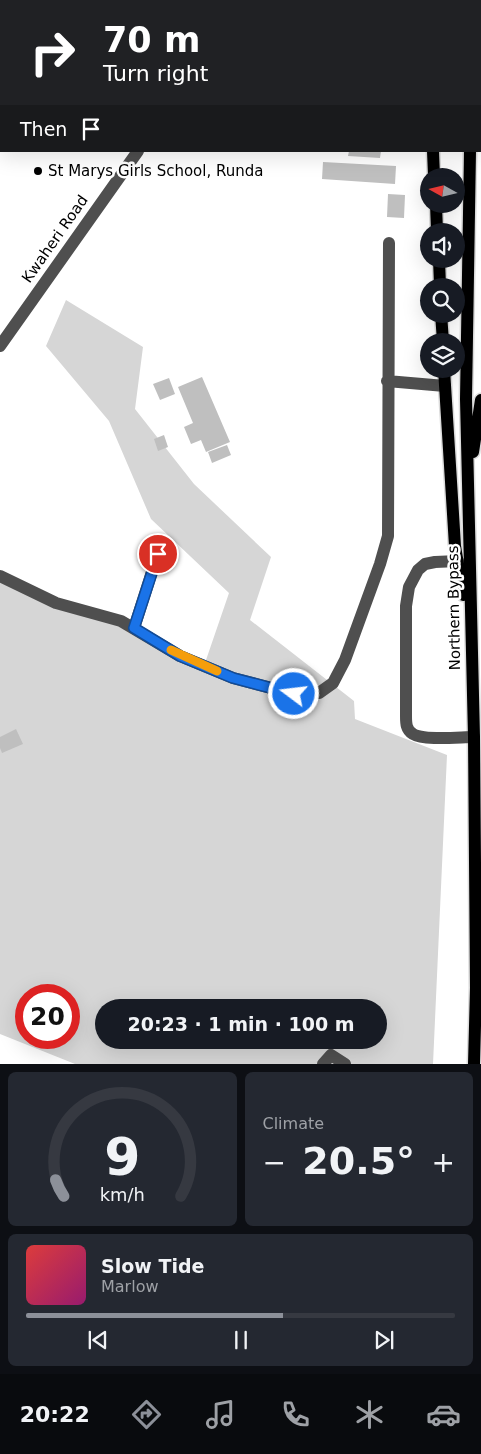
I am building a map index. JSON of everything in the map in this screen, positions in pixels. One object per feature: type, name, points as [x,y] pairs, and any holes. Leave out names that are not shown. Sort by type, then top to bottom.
[{"type":"main road","points":[[433,152],[434,168]]},
{"type":"main road","name":"Northern Bypass","points":[[470,152],[466,399],[474,737],[476,988],[474,1064]]},
{"type":"main road","points":[[445,378],[458,561],[471,642]]},
{"type":"main road","points":[[468,488],[481,400]]},
{"type":"street","name":"Kwaheri Road","points":[[0,346],[137,152]]},
{"type":"street","points":[[0,576],[56,603],[121,621],[180,656],[233,678],[294,694],[319,693],[333,683],[345,660],[380,564],[388,536],[387,381],[389,243]]},
{"type":"street","points":[[387,381],[445,386]]},
{"type":"street","points":[[134,628],[158,554]]},
{"type":"street","points":[[458,561],[425,564],[418,570],[409,587],[406,606],[406,721],[407,727],[413,734],[424,737],[474,737]]},
{"type":"street","points":[[323,1064],[331,1055],[345,1064]]},
{"type":"shaded area","points":[[66,300],[143,347],[135,409],[194,484],[271,557],[250,620],[354,701],[355,719],[447,755],[433,1064],[75,1064],[38,1049],[80,1049],[80,984],[15,984],[15,1040],[0,1034],[0,571],[3,580],[206,660],[229,593],[151,519],[109,421],[46,346]]},
{"type":"building","points":[[349,152],[381,152],[380,158],[348,156]]},
{"type":"building","points":[[323,162],[396,166],[395,184],[322,179]]},
{"type":"building","points":[[388,194],[405,195],[404,218],[387,217]]},
{"type":"building","points":[[202,377],[230,442],[206,452],[201,440],[191,444],[184,427],[193,423],[178,387]]},
{"type":"building","points":[[169,378],[175,394],[160,400],[153,384]]},
{"type":"building","points":[[164,435],[168,447],[158,451],[154,439]]},
{"type":"building","points":[[227,445],[231,455],[212,463],[208,452]]},
{"type":"building","points":[[16,729],[23,744],[2,753],[0,737]]},
{"type":"slow traffic","points":[[171,650],[180,656],[217,671]]},
{"type":"place","name":"St Marys Girls School, Runda","points":[[38,171]]},
{"type":"route","points":[[158,554],[134,628],[180,656],[233,678],[294,694]]}]
